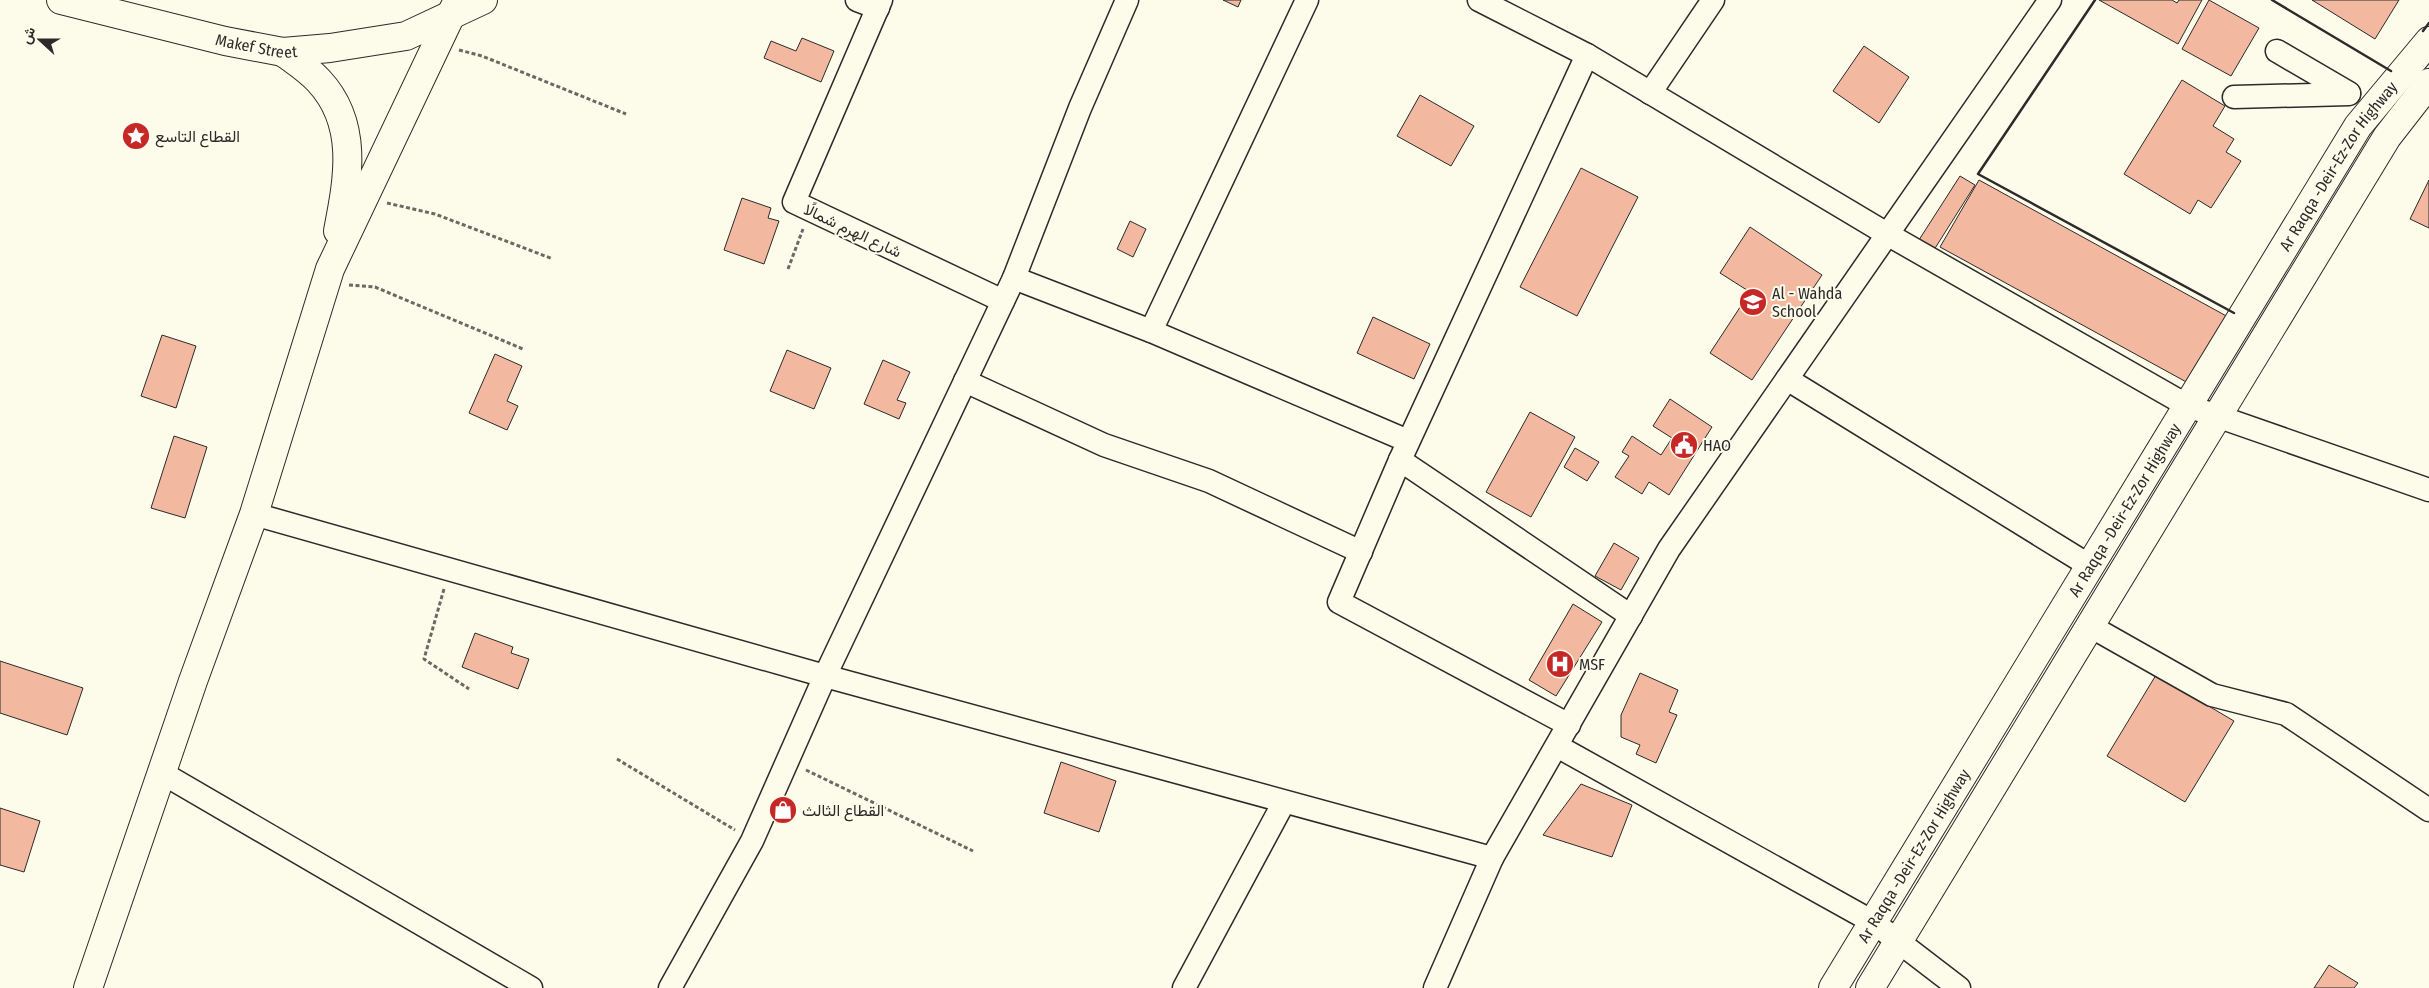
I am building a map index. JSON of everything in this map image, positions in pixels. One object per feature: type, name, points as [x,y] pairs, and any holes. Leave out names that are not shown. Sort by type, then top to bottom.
[{"type":"main road","name":"Makef Street","points":[[62,0],[225,41],[283,52],[330,48],[406,36],[454,8],[483,0]]},
{"type":"main road","points":[[328,276],[454,8]]},
{"type":"main road","name":"Ar Raqqa -Deir-Ez-Zor Highway","points":[[1833,988],[2358,126],[2429,41]]},
{"type":"main road","points":[[88,988],[254,514],[328,276],[348,179],[346,134],[337,105],[319,80],[283,52]]},
{"type":"main road","name":"Ar Raqqa -Deir-Ez-Zor Highway","points":[[1870,988],[2387,137],[2429,83]]},
{"type":"street","points":[[670,988],[752,841],[825,676],[1014,278],[1080,108],[1126,0]]},
{"type":"street","points":[[1151,331],[1307,0]]},
{"type":"street","points":[[1650,93],[1714,0]]},
{"type":"street","points":[[1434,988],[1492,858],[1669,549],[2050,0]]},
{"type":"street","name":"شارع الهرم شمالًا","points":[[872,3],[794,202],[1003,301]]},
{"type":"street","points":[[1492,3],[1587,55],[1887,234],[2188,406],[2429,490]]},
{"type":"street","points":[[2277,51],[2373,108]]},
{"type":"street","points":[[1569,725],[1339,602],[1404,451],[1503,232],[1587,55]]},
{"type":"street","points":[[2234,97],[2349,94]]},
{"type":"street","points":[[1014,278],[1151,331],[1404,451],[1631,616]]},
{"type":"street","points":[[1787,379],[2090,566]]},
{"type":"street","points":[[965,381],[1104,445],[1209,481],[1360,552]]},
{"type":"street","points":[[254,514],[825,676],[1492,858]]},
{"type":"street","points":[[2090,626],[2212,695],[2286,714],[2429,810]]},
{"type":"street","points":[[1557,746],[1874,922],[1898,943],[1959,988]]},
{"type":"street","points":[[162,773],[530,988]]},
{"type":"street","points":[[1184,988],[1284,802]]},
{"type":"path","points":[[437,44],[482,56],[626,114]]},
{"type":"path","points":[[365,198],[435,214],[554,259]]},
{"type":"path","points":[[788,269],[811,210]]},
{"type":"path","points":[[328,276],[375,286],[523,349]]},
{"type":"path","points":[[450,569],[424,659],[469,689]]},
{"type":"path","points":[[617,759],[752,841]]},
{"type":"path","points":[[788,760],[973,851]]},
{"type":"building","points":[[1223,0],[1241,0],[1238,7]]},
{"type":"building","points":[[2099,0],[2172,0],[2177,3],[2179,0],[2202,0],[2178,44]]},
{"type":"building","points":[[2209,0],[2259,28],[2231,76],[2182,49]]},
{"type":"building","points":[[2312,0],[2399,0],[2375,39]]},
{"type":"building","points":[[802,38],[834,51],[821,82],[764,58],[771,41],[796,51]]},
{"type":"building","points":[[1864,46],[1909,77],[1879,123],[1833,91]]},
{"type":"building","points":[[2182,80],[2225,106],[2213,126],[2234,139],[2226,152],[2241,161],[2211,208],[2198,200],[2190,214],[2124,174]]},
{"type":"building","points":[[1420,95],[1474,126],[1451,166],[1397,136]]},
{"type":"building","points":[[1581,168],[1638,197],[1577,316],[1520,287]]},
{"type":"building","points":[[1960,176],[1975,185],[1932,253],[1917,243]]},
{"type":"building","points":[[1979,180],[2230,318],[2190,384],[1940,247]]},
{"type":"building","points":[[2429,180],[2429,228],[2410,219]]},
{"type":"building","points":[[742,198],[771,208],[768,218],[779,221],[764,264],[724,250]]},
{"type":"building","points":[[1130,221],[1146,229],[1133,257],[1117,249]]},
{"type":"building","points":[[1750,227],[1822,275],[1752,380],[1710,353],[1750,292],[1720,273]]},
{"type":"building","points":[[1373,317],[1430,344],[1414,379],[1357,353]]},
{"type":"building","points":[[162,335],[196,346],[176,408],[141,396]]},
{"type":"building","points":[[787,350],[831,368],[814,409],[770,391]]},
{"type":"building","points":[[495,354],[522,366],[507,401],[518,406],[507,430],[469,413]]},
{"type":"building","points":[[883,360],[910,372],[897,400],[906,403],[899,419],[864,404]]},
{"type":"building","name":"HAO","points":[[1670,399],[1712,427],[1669,495],[1649,482],[1642,494],[1615,477],[1629,456],[1622,452],[1632,436],[1661,455],[1672,438],[1653,426]]},
{"type":"building","points":[[1530,412],[1575,437],[1531,517],[1486,492]]},
{"type":"building","points":[[174,436],[207,447],[185,518],[151,508]]},
{"type":"building","points":[[1575,448],[1599,462],[1587,481],[1564,467]]},
{"type":"building","points":[[1614,543],[1639,558],[1621,590],[1595,576]]},
{"type":"building","points":[[1573,604],[1602,622],[1556,696],[1529,680]]},
{"type":"building","points":[[475,633],[513,647],[511,653],[529,659],[518,689],[462,667]]},
{"type":"building","points":[[0,661],[83,688],[67,735],[0,713]]},
{"type":"building","points":[[1640,673],[1678,690],[1669,712],[1677,715],[1656,763],[1636,754],[1640,745],[1621,737],[1621,715]]},
{"type":"building","points":[[2156,675],[2234,721],[2185,802],[2107,756]]},
{"type":"building","points":[[1061,762],[1116,781],[1099,832],[1044,813]]},
{"type":"building","points":[[1581,784],[1632,805],[1612,857],[1543,835]]},
{"type":"building","points":[[0,808],[40,821],[24,872],[0,865]]},
{"type":"building","points":[[2329,965],[2358,983],[2354,988],[2314,988]]},
{"type":"wall","points":[[2095,0],[1978,174],[2234,313]]},
{"type":"wall","points":[[2272,0],[2391,71]]},
{"type":"wall","points":[[2423,31],[2429,23]]},
{"type":"place","name":"القطاع التاسع","points":[[136,136]]},
{"type":"place","name":"Al - Wahda School","points":[[1753,302]]},
{"type":"place","name":"HAO","points":[[1684,445]]},
{"type":"place","name":"MSF","points":[[1560,664]]},
{"type":"place","name":"القطاع الثالث","points":[[783,810]]}]
